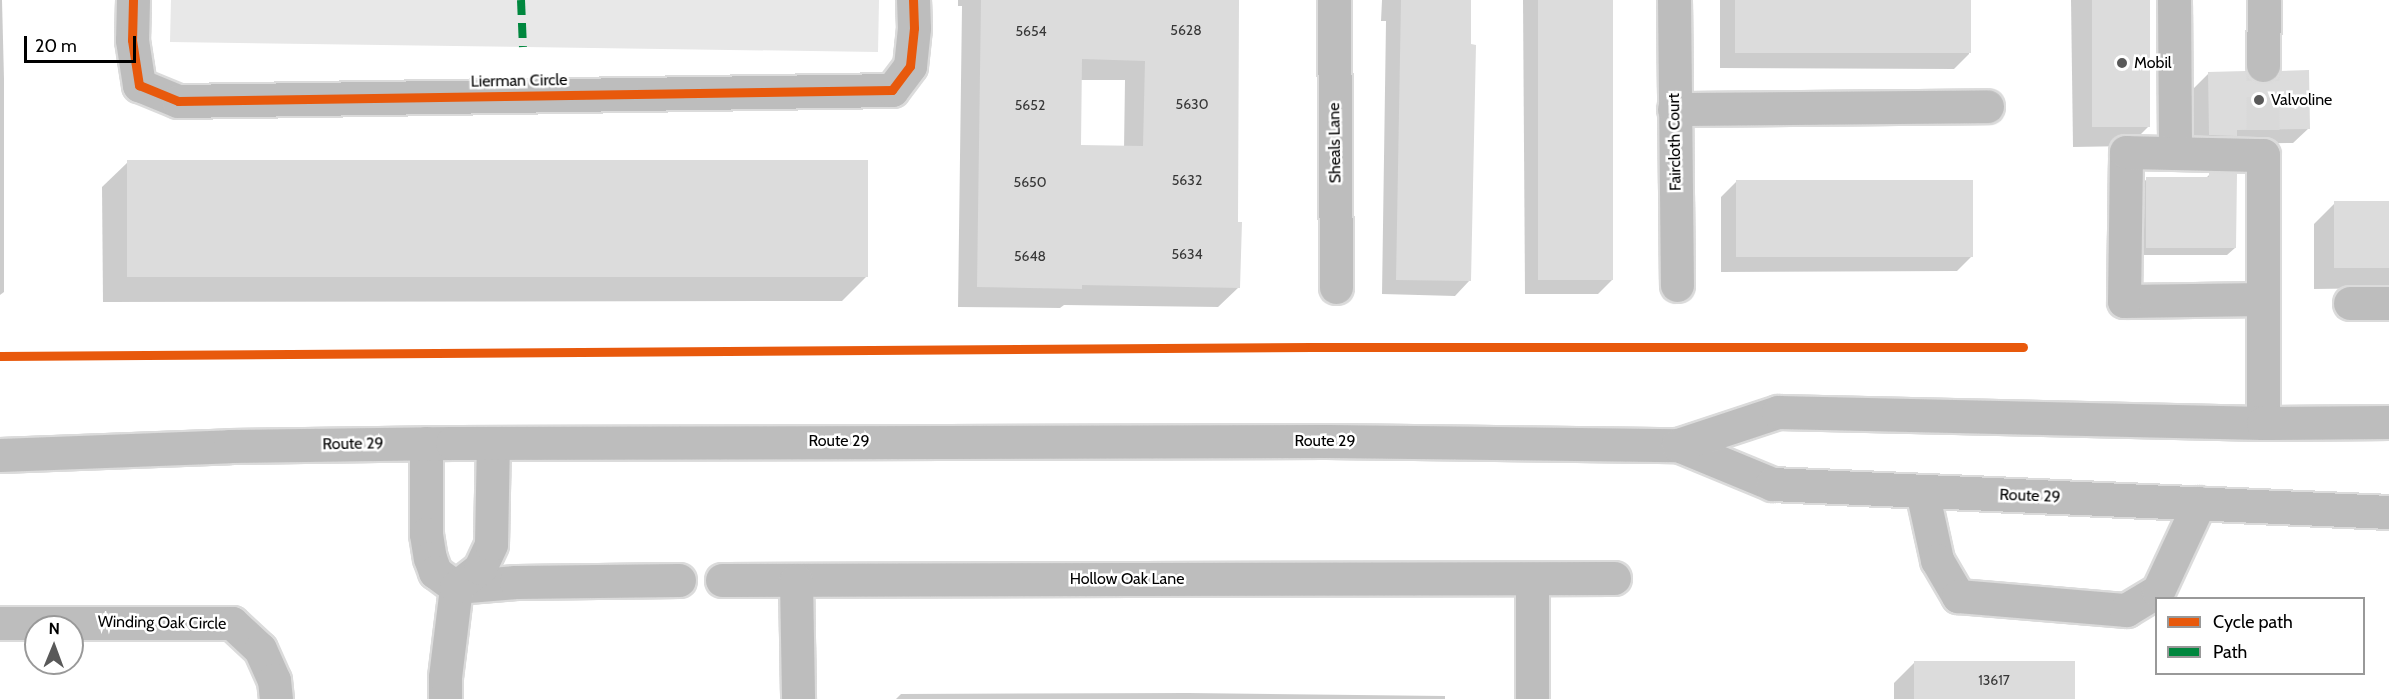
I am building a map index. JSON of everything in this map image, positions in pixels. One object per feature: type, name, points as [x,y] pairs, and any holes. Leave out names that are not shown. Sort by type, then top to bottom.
[{"type":"street","name":"Lierman Circle","points":[[133,0],[132,40],[140,85],[178,101],[892,90],[910,66],[914,28],[913,0]]},
{"type":"street","name":"Sheals Lane","points":[[1334,0],[1336,287]]},
{"type":"street","name":"Faircloth Court","points":[[1674,0],[1677,285]]},
{"type":"street","points":[[2174,0],[2175,153]]},
{"type":"street","points":[[2263,65],[2264,0]]},
{"type":"street","points":[[1674,109],[1988,106]]},
{"type":"street","points":[[2263,299],[2124,301],[2126,152],[2175,153],[2263,142],[2264,423]]},
{"type":"street","points":[[2350,303],[2389,303]]},
{"type":"street","name":"Route 29","points":[[0,455],[230,446],[426,443],[1327,441],[1678,445],[1778,412],[2264,423],[2389,422]]},
{"type":"street","points":[[426,443],[426,534],[430,558],[435,572],[456,587],[516,582],[679,580]]},
{"type":"street","points":[[445,699],[456,587],[480,568],[489,549],[493,443]]},
{"type":"street","name":"Route 29","points":[[1678,445],[1772,484],[2389,512]]},
{"type":"street","points":[[1922,491],[1937,560],[1958,596],[2126,610],[2158,591],[2199,503]]},
{"type":"street","name":"Hollow Oak Lane","points":[[722,580],[1532,580],[1614,578]]},
{"type":"street","points":[[796,580],[798,699]]},
{"type":"street","points":[[1532,580],[1532,699]]},
{"type":"street","name":"Winding Oak Circle","points":[[0,623],[232,623],[260,649],[274,680],[276,699]]},
{"type":"shaded area","points":[[171,0],[879,0],[878,52],[170,42]]},
{"type":"building","points":[[981,0],[1239,0],[1238,222],[1242,222],[1240,288],[1082,285],[1082,289],[977,287]],"holes":[[[1082,59],[1145,61],[1143,146],[1081,145]]]},
{"type":"building","points":[[1401,0],[1471,0],[1471,44],[1476,45],[1471,281],[1396,280]]},
{"type":"building","points":[[1538,0],[1613,0],[1613,280],[1538,280]]},
{"type":"building","points":[[1735,0],[1971,0],[1971,53],[1735,53]]},
{"type":"building","name":"Mobil","points":[[2092,0],[2150,0],[2150,127],[2092,127]]},
{"type":"building","name":"Valvoline","points":[[2309,70],[2310,129],[2237,130],[2237,136],[2209,135],[2208,72],[2246,71],[2253,81],[2263,84],[2273,81],[2280,71]]},
{"type":"building","points":[[127,160],[868,160],[868,277],[127,277]]},
{"type":"building","points":[[2209,173],[2237,173],[2236,248],[2146,248],[2146,177],[2209,177]]},
{"type":"building","points":[[1736,180],[1973,180],[1973,257],[1736,257]]},
{"type":"building","points":[[2334,201],[2389,201],[2389,268],[2334,268]]},
{"type":"building","points":[[1914,661],[2075,661],[2075,699],[1914,699]]},
{"type":"tunnel","points":[[2263,65],[2263,130]]},
{"type":"marked path","points":[[521,0],[523,47]]},
{"type":"cycle path","points":[[133,0],[132,40],[139,85],[178,101],[892,90],[910,66],[914,28],[913,0]]},
{"type":"cycle path","points":[[0,356],[1312,347],[2023,347]]},
{"type":"place","name":"Mobil","points":[[2122,63]]},
{"type":"place","name":"Valvoline","points":[[2259,100]]}]
